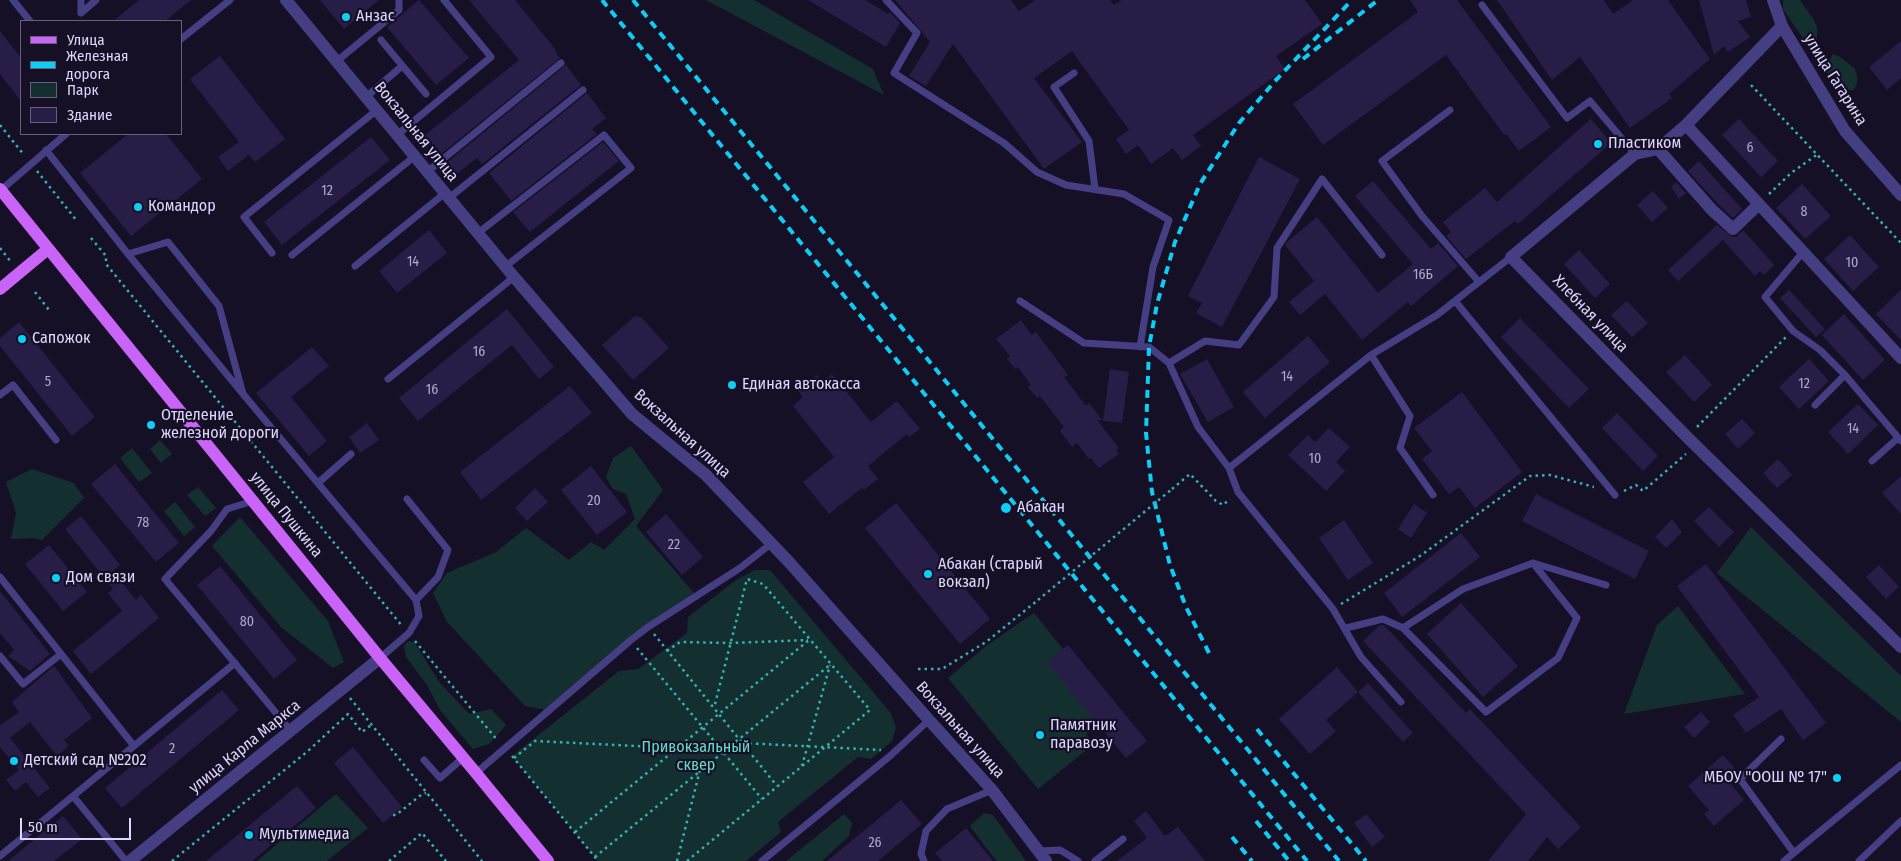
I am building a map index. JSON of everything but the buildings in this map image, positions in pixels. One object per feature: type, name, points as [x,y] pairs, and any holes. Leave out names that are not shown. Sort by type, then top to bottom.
[{"type":"main road","name":"улица Пушкина","points":[[0,189],[380,658],[548,861]]},
{"type":"main road","points":[[0,289],[48,249]]},
{"type":"street","name":"Вокзальная улица","points":[[286,0],[514,277],[632,414],[706,476],[772,544],[992,790],[1042,856]]},
{"type":"street","name":"улица Гагарина","points":[[1773,0],[1782,26],[1845,131],[1901,195]]},
{"type":"street","points":[[1511,257],[1634,154],[1658,149],[1686,125],[1782,26]]},
{"type":"street","points":[[1686,125],[1901,358]]},
{"type":"street","points":[[1658,149],[1712,210],[1733,229],[1759,204]]},
{"type":"street","name":"Хлебная улица","points":[[1511,257],[1691,442],[1901,647]]},
{"type":"street","name":"улица Карла Маркса","points":[[132,860],[380,658]]},
{"type":"lane","points":[[13,0],[29,20]]},
{"type":"lane","points":[[81,0],[81,13],[96,0]]},
{"type":"lane","points":[[182,38],[230,0]]},
{"type":"lane","points":[[337,61],[399,10],[399,0]]},
{"type":"lane","points":[[397,135],[491,57],[444,0]]},
{"type":"lane","points":[[886,0],[917,33],[894,73],[1004,143],[1037,172],[1066,185],[1124,194],[1169,220],[1154,267],[1140,347]]},
{"type":"lane","points":[[1482,5],[1567,118],[1590,101],[1634,154]]},
{"type":"lane","points":[[381,40],[426,94]]},
{"type":"lane","points":[[428,172],[561,63]]},
{"type":"lane","points":[[366,97],[402,66]]},
{"type":"lane","points":[[1074,73],[1054,87],[1089,141],[1095,189]]},
{"type":"lane","points":[[355,266],[583,90]]},
{"type":"lane","points":[[272,253],[244,217],[376,110]]},
{"type":"lane","points":[[1450,110],[1382,161],[1422,216],[1479,282]]},
{"type":"lane","points":[[478,233],[604,134],[631,168],[506,266]]},
{"type":"lane","points":[[0,189],[65,135]]},
{"type":"lane","points":[[46,150],[128,254],[243,394],[416,600],[419,616],[409,633],[380,658]]},
{"type":"lane","points":[[292,255],[415,156]]},
{"type":"lane","points":[[1169,363],[1205,341],[1239,345],[1274,297],[1277,248],[1322,179],[1382,255]]},
{"type":"lane","points":[[128,254],[168,242],[219,306],[243,394]]},
{"type":"lane","points":[[1804,251],[1765,297],[1793,331],[1820,350],[1845,375],[1900,440],[1872,461]]},
{"type":"lane","points":[[1229,468],[1371,355],[1437,315],[1511,257]]},
{"type":"lane","points":[[388,378],[514,277]]},
{"type":"lane","points":[[1020,301],[1084,343],[1148,347],[1169,363],[1198,427],[1229,468],[1238,492],[1333,609],[1346,628],[1362,658],[1401,702]]},
{"type":"lane","points":[[1455,301],[1615,496]]},
{"type":"lane","points":[[1371,355],[1410,416],[1400,448],[1433,495]]},
{"type":"lane","points":[[1815,405],[1845,375]]},
{"type":"lane","points":[[0,395],[13,385],[56,440]]},
{"type":"lane","points":[[318,483],[350,454]]},
{"type":"lane","points":[[407,499],[448,550],[438,576],[416,600]]},
{"type":"lane","points":[[253,501],[227,509],[211,531],[165,579],[291,731]]},
{"type":"lane","points":[[476,773],[631,640],[740,568],[772,544]]},
{"type":"lane","points":[[1346,628],[1383,620],[1403,628],[1486,712],[1558,658],[1577,618],[1533,563]]},
{"type":"lane","points":[[1403,628],[1463,589],[1533,563],[1606,585]]},
{"type":"lane","points":[[0,576],[134,746]]},
{"type":"lane","points":[[0,656],[23,684],[61,654]]},
{"type":"lane","points":[[0,856],[235,663]]},
{"type":"lane","points":[[762,861],[890,756],[929,720]]},
{"type":"lane","points":[[1781,739],[1740,779],[1794,853]]},
{"type":"lane","points":[[424,760],[440,778],[463,758]]},
{"type":"lane","points":[[1784,861],[1901,765]]},
{"type":"lane","points":[[924,861],[921,854],[926,831],[947,809],[992,790]]},
{"type":"lane","points":[[73,796],[132,860]]},
{"type":"lane","points":[[1859,861],[1901,821]]},
{"type":"lane","points":[[1095,861],[1123,838]]},
{"type":"lane","points":[[1042,856],[1060,850],[1078,861]]},
{"type":"path","points":[[1751,85],[1901,243]]},
{"type":"path","points":[[1759,204],[1791,173],[1818,154]]},
{"type":"path","points":[[60,200],[77,221]]},
{"type":"path","points":[[91,238],[106,256],[106,264],[409,633]]},
{"type":"path","points":[[0,248],[11,262]]},
{"type":"path","points":[[35,292],[49,310]]},
{"type":"path","points":[[1333,609],[1420,556],[1530,476],[1550,474],[1615,496],[1636,485],[1643,491],[1691,442],[1793,331]]},
{"type":"path","points":[[918,669],[942,669],[993,636],[1190,474],[1216,501],[1223,505],[1238,492]]},
{"type":"path","points":[[686,861],[870,710],[763,584],[747,579],[714,708]]},
{"type":"path","points":[[648,627],[777,786]]},
{"type":"path","points":[[631,640],[762,799]]},
{"type":"path","points":[[667,651],[680,642],[730,643],[809,640]]},
{"type":"path","points":[[575,832],[809,640]]},
{"type":"path","points":[[595,857],[700,769],[831,664]]},
{"type":"path","points":[[801,767],[831,664]]},
{"type":"path","points":[[342,689],[482,861]]},
{"type":"path","points":[[172,861],[308,750],[348,714],[362,732],[371,725]]},
{"type":"path","points":[[514,758],[535,741],[678,748]]},
{"type":"path","points":[[742,744],[884,750]]},
{"type":"path","points":[[677,861],[700,769]]},
{"type":"path","points":[[393,815],[396,815],[421,795],[426,794]]},
{"type":"path","points":[[390,861],[422,833],[446,861]]},
{"type":"green space","points":[[706,0],[754,0],[873,69],[884,95]]},
{"type":"green space","points":[[1783,0],[1800,0],[1817,27],[1817,43],[1809,47],[1783,9]]},
{"type":"green space","points":[[1833,54],[1854,68],[1857,75],[1857,83],[1854,90],[1845,90],[1832,81],[1827,74],[1826,66]]},
{"type":"green space","points":[[160,440],[172,454],[161,463],[150,449]]},
{"type":"green space","points":[[631,446],[663,490],[636,526],[694,593],[546,710],[525,706],[447,622],[433,593],[447,573],[496,552],[526,528],[569,560],[591,542],[604,550],[635,519],[626,494],[613,489],[606,477],[613,458]]},
{"type":"green space","points":[[132,448],[152,473],[139,482],[120,458]]},
{"type":"green space","points":[[32,469],[74,483],[84,498],[42,540],[33,538],[11,539],[16,513],[6,482]]},
{"type":"green space","points":[[198,487],[216,508],[205,516],[187,495]]},
{"type":"green space","points":[[175,502],[195,527],[184,536],[164,511]]},
{"type":"green space","points":[[240,517],[328,621],[344,662],[333,668],[281,627],[212,546]]},
{"type":"green space","points":[[1751,527],[1901,676],[1901,722],[1717,573]]},
{"type":"green space","name":"Привокзальный сквер","points":[[755,570],[770,570],[890,712],[896,727],[892,741],[871,759],[858,757],[778,822],[781,832],[746,861],[598,861],[512,756],[619,671],[638,669],[687,633],[688,617],[736,580]]},
{"type":"green space","points":[[1678,606],[1745,694],[1624,714],[1657,625]]},
{"type":"green space","points":[[1034,613],[1063,649],[1099,725],[1086,734],[1094,744],[1038,789],[948,678],[986,646]]},
{"type":"green space","points":[[408,641],[414,642],[440,683],[469,714],[491,709],[506,725],[489,744],[473,749],[440,710],[427,685],[406,657],[404,646]]},
{"type":"green space","points":[[336,794],[368,828],[327,861],[257,861]]},
{"type":"green space","points":[[984,813],[993,815],[1026,861],[997,861],[970,826]]},
{"type":"green space","points":[[844,814],[852,823],[849,836],[822,861],[786,861]]},
{"type":"railway","points":[[602,0],[1307,861]]},
{"type":"railway","points":[[633,0],[1339,861]]},
{"type":"railway","points":[[1209,653],[1186,607],[1170,565],[1152,492],[1146,433],[1149,347],[1157,304],[1175,242],[1200,184],[1239,123],[1276,80],[1352,0]]},
{"type":"railway","points":[[1303,59],[1378,0]]},
{"type":"railway","points":[[1257,729],[1366,861]]},
{"type":"railway","points":[[1256,821],[1289,861]]},
{"type":"railway","points":[[1232,837],[1252,861]]},
{"type":"place","name":"Анзас","points":[[346,17]]},
{"type":"place","name":"Пластиком","points":[[1598,144]]},
{"type":"place","name":"Командор","points":[[138,207]]},
{"type":"place","name":"Сапожок","points":[[22,339]]},
{"type":"place","name":"Единая автокасса","points":[[732,385]]},
{"type":"place","name":"Отделение железной дороги","points":[[151,425]]},
{"type":"place","name":"Абакан","points":[[1006,508]]},
{"type":"place","name":"Абакан (старый вокзал)","points":[[928,574]]},
{"type":"place","name":"Дом связи","points":[[56,578]]},
{"type":"place","name":"Памятник паравозу","points":[[1040,735]]},
{"type":"place","name":"Детский сад №202","points":[[14,761]]},
{"type":"place","name":"МБОУ \"ООШ № 17\"","points":[[1837,778]]},
{"type":"place","name":"Мультимедиа","points":[[249,835]]}]
